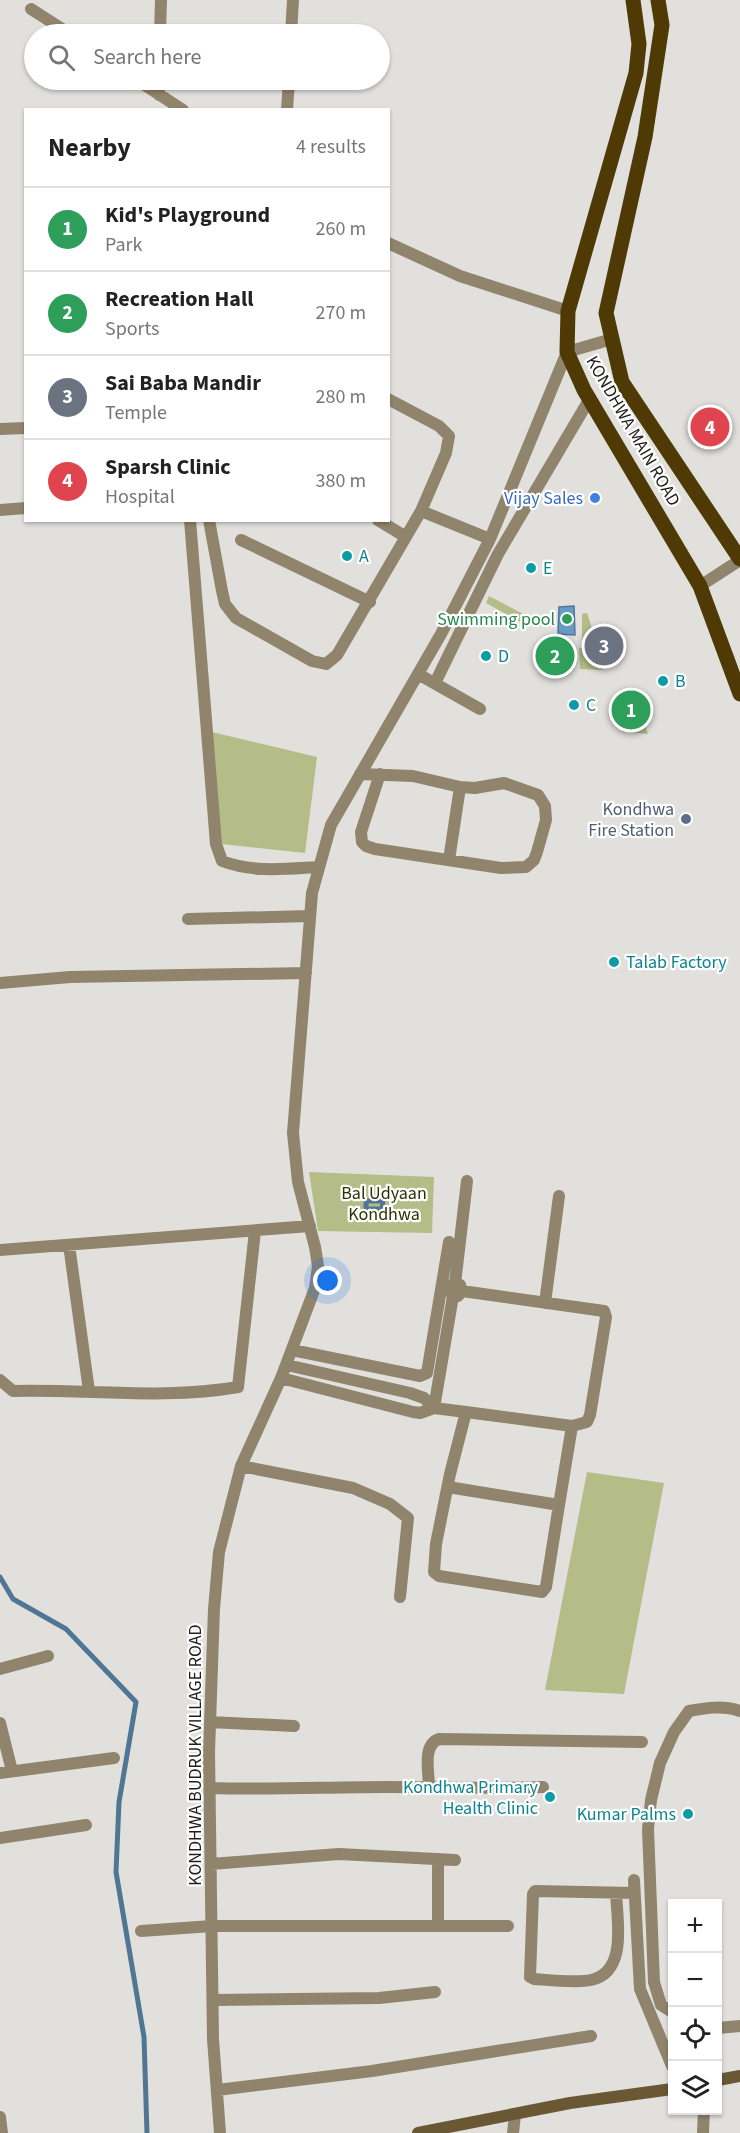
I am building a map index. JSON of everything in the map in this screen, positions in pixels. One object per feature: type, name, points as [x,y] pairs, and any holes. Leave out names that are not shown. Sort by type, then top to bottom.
[{"type":"main road","name":"KONDHWA MAIN ROAD","points":[[633,0],[639,44],[636,73],[568,311],[567,352],[590,400],[700,586],[740,694]]},
{"type":"main road","name":"KONDHWA MAIN ROAD","points":[[658,0],[662,25],[645,137],[606,313],[622,382],[740,560]]},
{"type":"street","points":[[160,24],[161,0]]},
{"type":"street","points":[[292,24],[293,0]]},
{"type":"street","points":[[31,9],[54,24]]},
{"type":"street","points":[[151,90],[180,108]]},
{"type":"street","points":[[159,90],[159,95]]},
{"type":"street","points":[[287,108],[288,90]]},
{"type":"street","points":[[390,244],[460,276],[568,311]]},
{"type":"street","points":[[567,352],[612,339]]},
{"type":"street","name":"KONDHWA BUDRUK VILLAGE ROAD","points":[[220,2133],[213,2039],[210,1788],[214,1609],[219,1552],[241,1467],[287,1365],[315,1288],[318,1266],[298,1182],[293,1133],[312,892],[331,825],[418,674],[490,539],[567,352]]},
{"type":"street","points":[[210,522],[225,604],[236,618],[312,661],[326,664],[337,655],[370,602],[421,511],[446,453],[449,436],[439,426],[390,400]]},
{"type":"street","points":[[435,683],[498,554],[590,400]]},
{"type":"street","points":[[0,429],[24,428]]},
{"type":"street","points":[[0,510],[24,508]]},
{"type":"street","points":[[421,511],[490,539]]},
{"type":"street","points":[[190,522],[216,844],[222,861],[241,868],[280,870],[318,867]]},
{"type":"street","points":[[381,522],[406,537]]},
{"type":"street","points":[[241,540],[370,602]]},
{"type":"street","points":[[700,586],[740,560]]},
{"type":"street","points":[[418,674],[480,709]]},
{"type":"street","points":[[360,774],[380,774],[413,776],[460,787],[475,788],[504,783],[538,795],[545,806],[546,820],[534,860],[526,867],[501,868],[366,846],[362,842],[363,824],[380,774]]},
{"type":"street","points":[[449,860],[460,787]]},
{"type":"street","points":[[188,919],[310,916]]},
{"type":"street","points":[[0,982],[70,977],[306,973]]},
{"type":"street","points":[[434,1408],[467,1181]]},
{"type":"street","points":[[545,1303],[559,1196]]},
{"type":"street","points":[[0,1250],[310,1226]]},
{"type":"street","points":[[0,1380],[13,1390],[163,1395],[238,1388],[255,1231]]},
{"type":"street","points":[[292,1350],[420,1376],[427,1373],[452,1289],[449,1242]]},
{"type":"street","points":[[69,1245],[89,1391]]},
{"type":"street","points":[[281,1378],[413,1412],[420,1413],[434,1408],[572,1426],[587,1422],[606,1317],[604,1311],[452,1289]]},
{"type":"street","points":[[287,1365],[410,1393],[424,1398],[434,1408]]},
{"type":"street","points":[[466,1412],[436,1544],[434,1572],[439,1576],[542,1592],[546,1587],[572,1426]]},
{"type":"street","points":[[241,1467],[353,1488],[390,1504],[408,1518],[400,1597]]},
{"type":"street","points":[[448,1487],[559,1505]]},
{"type":"street","points":[[0,1669],[48,1656]]},
{"type":"street","points":[[668,2009],[661,2005],[654,1982],[648,1829],[651,1800],[660,1763],[674,1732],[689,1711],[729,1707],[740,1711]]},
{"type":"street","points":[[210,1722],[294,1726]]},
{"type":"street","points":[[0,1723],[6,1772],[114,1758]]},
{"type":"street","points":[[429,1787],[429,1748],[432,1742],[439,1739],[642,1742]]},
{"type":"street","points":[[210,1788],[499,1789],[543,1786]]},
{"type":"street","points":[[0,1838],[86,1825]]},
{"type":"street","points":[[211,1864],[339,1854],[455,1860]]},
{"type":"street","points":[[438,1859],[438,1926]]},
{"type":"street","points":[[616,1893],[618,1945],[615,1957],[605,1972],[590,1980],[530,1977],[533,1894],[536,1891],[616,1893],[634,1886],[640,1989],[670,2061]]},
{"type":"street","points":[[141,1931],[212,1926],[508,1926]]},
{"type":"street","points":[[214,2000],[379,1998],[435,1992]]},
{"type":"street","points":[[722,2028],[740,2026]]},
{"type":"street","points":[[217,2090],[372,2071],[591,2036]]},
{"type":"street","points":[[722,2079],[740,2076]]},
{"type":"street","points":[[418,2133],[570,2103],[668,2090]]},
{"type":"street","points":[[513,2133],[515,2115]]},
{"type":"street","points":[[703,2133],[704,2115]]},
{"type":"street","points":[[0,2117],[2,2133]]},
{"type":"green space","points":[[489,596],[531,618],[528,626],[486,603]]},
{"type":"green space","points":[[587,613],[596,640],[582,641],[582,614]]},
{"type":"green space","points":[[592,646],[603,670],[580,669],[579,648]]},
{"type":"green space","points":[[621,689],[634,689],[648,734],[622,732]]},
{"type":"green space","points":[[212,732],[317,757],[305,853],[221,844]]},
{"type":"green space","name":"Bal Udyaan Kondhwa","points":[[309,1172],[434,1177],[432,1233],[318,1231]]},
{"type":"green space","points":[[587,1472],[664,1483],[624,1694],[545,1690]]},
{"type":"water","name":"Swimming pool","points":[[574,606],[575,635],[558,634],[559,607]]},
{"type":"waterway","points":[[366,1201],[383,1201],[382,1209],[366,1209],[366,1201]]},
{"type":"waterway","points":[[0,1577],[13,1599],[66,1629],[136,1702],[119,1802],[116,1872],[144,2037],[147,2133]]},
{"type":"place","name":"Sparsh Clinic","points":[[710,427]]},
{"type":"place","name":"Vijay Sales","points":[[595,498]]},
{"type":"place","name":"A","points":[[347,556]]},
{"type":"place","name":"E","points":[[531,568]]},
{"type":"place","name":"Swimming pool","points":[[567,619]]},
{"type":"place","name":"Sai Baba Mandir","points":[[604,646]]},
{"type":"place","name":"D","points":[[486,656]]},
{"type":"place","name":"Recreation Hall","points":[[555,656]]},
{"type":"place","name":"B","points":[[663,681]]},
{"type":"place","name":"C","points":[[574,705]]},
{"type":"place","name":"Kid's Playground","points":[[631,710]]},
{"type":"place","name":"Kondhwa Fire Station","points":[[686,819]]},
{"type":"place","name":"Talab Factory","points":[[614,962]]},
{"type":"place","name":"Kondhwa Primary Health Clinic","points":[[550,1797]]},
{"type":"place","name":"Kumar Palms","points":[[688,1814]]}]
